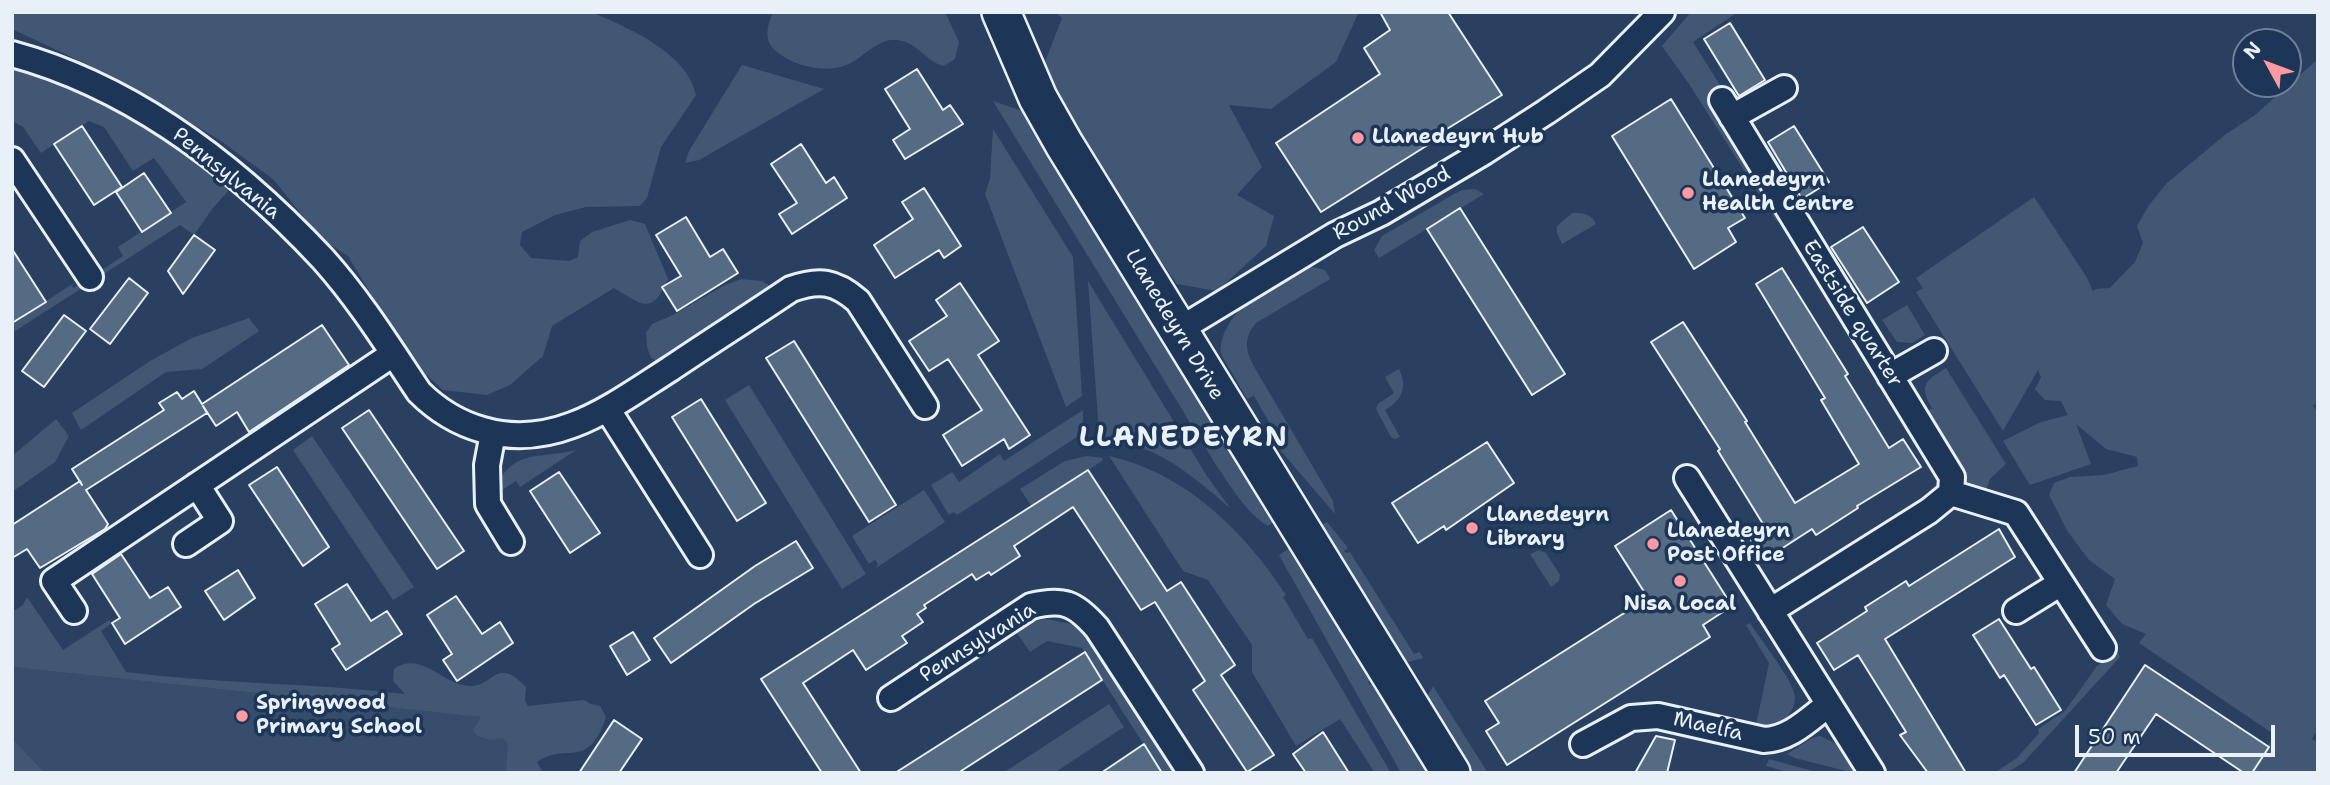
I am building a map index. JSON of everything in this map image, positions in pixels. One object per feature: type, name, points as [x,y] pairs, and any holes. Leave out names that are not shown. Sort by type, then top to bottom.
[{"type":"street","name":"Llanedeyrn Drive","points":[[1001,12],[1038,98],[1063,144],[1451,773]]},
{"type":"street","name":"Round Wood","points":[[1177,331],[1335,235],[1381,213],[1484,152],[1546,112],[1600,75],[1662,12]]},
{"type":"street","name":"Pennsylvania","points":[[12,54],[41,62],[110,91],[152,115],[249,188],[324,260],[419,392],[451,417],[493,433],[540,435],[570,428],[608,410],[791,289],[809,283],[829,283],[850,294],[858,302],[926,406]]},
{"type":"street","name":"Eastside quarter","points":[[1784,88],[1727,109],[1952,477],[1951,493]]},
{"type":"street","points":[[12,160],[90,278]]},
{"type":"street","points":[[1890,376],[1934,351]]},
{"type":"street","points":[[74,611],[54,581],[393,354]]},
{"type":"street","points":[[608,410],[700,555]]},
{"type":"street","points":[[493,433],[487,465],[488,504],[511,542]]},
{"type":"street","points":[[1687,478],[1871,773]]},
{"type":"street","points":[[186,544],[220,521],[197,485]]},
{"type":"street","points":[[1770,611],[1930,511],[1951,493],[2016,513],[2103,648]]},
{"type":"street","points":[[2016,611],[2061,583]]},
{"type":"street","name":"Pennsylvania","points":[[891,698],[1031,606],[1047,602],[1065,602],[1082,611],[1097,628],[1191,773]]},
{"type":"street","name":"Maelfa","points":[[1583,744],[1631,718],[1658,716],[1764,740],[1775,740],[1796,730],[1829,704]]},
{"type":"shaded area","points":[[12,12],[591,12],[638,34],[669,54],[691,80],[696,95],[661,147],[647,198],[640,206],[586,207],[555,215],[522,232],[520,245],[531,258],[569,261],[578,257],[580,241],[592,232],[630,220],[645,224],[668,279],[651,303],[639,302],[614,288],[552,326],[543,356],[510,385],[487,395],[443,390],[412,362],[348,256],[321,239],[274,180],[221,141],[116,78],[12,29]]},
{"type":"shaded area","points":[[773,12],[945,12],[959,42],[955,59],[944,66],[931,60],[914,46],[900,40],[892,40],[875,46],[849,64],[821,69],[793,62],[773,48],[768,33]]},
{"type":"shaded area","points":[[1055,12],[1359,12],[1336,62],[1271,109],[1229,105],[1262,167],[1237,195],[1274,216],[1266,246],[1217,291],[1177,284],[1057,112],[1045,62],[1062,18]]},
{"type":"shaded area","points":[[1691,12],[1738,12],[1693,42],[1725,93],[1709,104],[1764,192],[1762,193],[1777,222],[1662,46]]},
{"type":"shaded area","points":[[12,54],[41,62],[238,180],[212,209],[194,235],[180,225],[12,333],[12,323],[123,256],[118,247],[186,202],[154,158],[133,171],[104,127],[89,121],[41,153],[23,127],[12,121]]},
{"type":"shaded area","points":[[2318,59],[2318,402],[2313,406],[2318,412],[2318,729],[2312,739],[2318,743],[2318,767],[2314,773],[2252,773],[2275,735],[2139,643],[2146,634],[2122,624],[2106,605],[2115,579],[2089,560],[2068,532],[2049,495],[2054,483],[2070,477],[2104,475],[2138,466],[2137,457],[2106,449],[2076,424],[2091,464],[2030,485],[2003,441],[2041,422],[2068,415],[2061,401],[2045,400],[2035,389],[2041,377],[2038,370],[2003,431],[1916,292],[1923,288],[1916,278],[2034,197],[2093,291],[2110,288],[2135,262],[2143,243],[2137,226],[2149,205],[2167,183],[2274,98],[2302,98],[2302,73]]},
{"type":"shaded area","points":[[742,65],[824,89],[699,160],[685,163],[689,151]]},
{"type":"shaded area","points":[[993,101],[1025,112],[1227,443],[1223,446],[1226,450],[1231,449],[1266,503],[1261,506],[1267,507],[1276,520],[1268,526],[1245,506],[1216,465]]},
{"type":"shaded area","points":[[993,129],[1073,257],[1082,396],[1066,407],[985,194],[990,179]]},
{"type":"shaded area","points":[[1475,189],[1484,194],[1379,258],[1374,250],[1382,236],[1454,194]]},
{"type":"shaded area","points":[[1572,213],[1589,216],[1596,224],[1562,244],[1557,226]]},
{"type":"shaded area","points":[[1313,267],[1325,270],[1330,279],[1256,323],[1249,335],[1247,346],[1256,370],[1333,501],[1335,514],[1275,444],[1280,441],[1254,396],[1247,399],[1221,354],[1222,339],[1229,325],[1252,297],[1283,277]]},
{"type":"shaded area","points":[[741,279],[762,281],[770,286],[772,297],[662,364],[651,358],[646,333],[652,324]]},
{"type":"shaded area","points":[[1088,281],[1207,476],[1230,508],[1188,473],[1164,458],[1133,445],[1114,444],[1099,433]]},
{"type":"shaded area","points":[[1907,305],[1925,335],[1912,343],[1897,342],[1882,320]]},
{"type":"shaded area","points":[[249,318],[259,331],[202,369],[166,372],[81,430],[72,413],[150,361],[192,338]]},
{"type":"shaded area","points":[[1946,368],[2006,464],[1990,479],[1985,493],[1970,489],[1964,482],[1926,412],[1932,408],[1925,393],[1926,384]]},
{"type":"shaded area","points":[[1399,369],[1403,382],[1402,393],[1396,402],[1385,410],[1400,437],[1395,439],[1391,437],[1376,409],[1378,404],[1394,393],[1385,377]]},
{"type":"shaded area","points":[[749,385],[866,574],[842,589],[725,400]]},
{"type":"shaded area","points":[[1083,410],[1083,433],[957,515],[954,512],[949,515],[931,485],[952,472],[959,482],[1000,454],[1004,461]]},
{"type":"shaded area","points":[[56,419],[69,436],[55,462],[12,492],[12,456]]},
{"type":"shaded area","points":[[312,436],[414,587],[393,600],[293,450]]},
{"type":"shaded area","points":[[576,450],[520,487],[516,481],[499,492],[497,487],[503,475],[520,461]]},
{"type":"shaded area","points":[[1087,456],[1103,458],[1032,507],[1020,489],[1065,461]]},
{"type":"shaded area","points":[[1109,456],[1137,464],[1163,476],[1211,508],[1232,527],[1286,595],[1283,597],[1308,639],[1312,638],[1391,773],[1375,773],[1340,719],[1296,746],[1252,672],[1252,645],[1208,580],[1183,571]]},
{"type":"shaded area","points":[[924,490],[945,522],[876,568],[878,564],[875,560],[869,564],[852,536]]},
{"type":"shaded area","points":[[1327,522],[1348,548],[1344,551],[1350,552],[1414,654],[1420,652],[1423,658],[1409,662],[1401,659],[1332,553],[1337,550],[1333,545],[1329,548],[1317,528]]},
{"type":"shaded area","points":[[1292,547],[1374,678],[1368,682],[1370,685],[1376,682],[1432,773],[1401,773],[1279,555]]},
{"type":"shaded area","points":[[1539,550],[1546,553],[1560,575],[1559,581],[1551,587],[1530,554]]},
{"type":"shaded area","points":[[27,597],[63,650],[109,620],[112,623],[101,631],[126,672],[405,694],[393,681],[394,669],[404,664],[413,664],[469,686],[478,685],[501,673],[508,673],[526,687],[525,701],[528,706],[584,700],[600,706],[606,717],[599,734],[584,750],[548,756],[537,762],[543,773],[506,773],[508,744],[503,738],[491,740],[477,736],[473,730],[481,717],[12,667],[12,612],[23,605]]},
{"type":"shaded area","points":[[1038,620],[1071,624],[1083,632],[1174,773],[1162,773],[1082,648],[1047,641],[1030,652],[1016,632]]},
{"type":"shaded area","points":[[1750,623],[1783,671],[1795,698],[1791,711],[1783,721],[1772,726],[1756,725],[1769,663],[1746,625]]},
{"type":"shaded area","points":[[2118,652],[2120,657],[2023,763],[2006,773],[1994,773],[2017,758],[2039,733],[2038,729],[2065,711],[2097,666]]},
{"type":"shaded area","name":"Springwood Primary School","points":[[12,667],[531,722],[525,773],[12,773]]},
{"type":"shaded area","points":[[1433,686],[1488,773],[1469,773],[1427,704],[1427,697]]},
{"type":"shaded area","points":[[1109,704],[1124,727],[1054,773],[1003,773]]},
{"type":"shaded area","points":[[1820,736],[1837,744],[1854,773],[1787,754]]},
{"type":"shaded area","points":[[12,739],[45,773],[12,773]]},
{"type":"shaded area","points":[[1769,759],[1820,773],[1791,773],[1766,766]]},
{"type":"building","points":[[1380,12],[1448,12],[1502,95],[1321,212],[1276,143],[1380,74],[1364,48],[1390,30]]},
{"type":"building","points":[[1730,23],[1765,80],[1739,96],[1704,39]]},
{"type":"building","points":[[917,69],[943,110],[950,105],[963,124],[905,159],[893,140],[910,129],[885,89]]},
{"type":"building","name":"Llanedeyrn Health Centre","points":[[1671,99],[1745,218],[1728,228],[1736,242],[1694,269],[1612,136]]},
{"type":"building","points":[[82,126],[122,187],[94,205],[54,144]]},
{"type":"building","points":[[1794,126],[1829,182],[1802,199],[1768,142]]},
{"type":"building","points":[[801,144],[826,183],[834,177],[847,198],[792,234],[779,214],[797,203],[771,164]]},
{"type":"building","points":[[144,173],[171,213],[142,232],[116,192]]},
{"type":"building","points":[[924,188],[961,246],[944,258],[939,250],[895,278],[874,245],[913,219],[902,202]]},
{"type":"building","points":[[1460,208],[1565,374],[1532,395],[1427,229]]},
{"type":"building","points":[[686,217],[710,257],[723,249],[738,273],[677,311],[662,287],[681,276],[656,235]]},
{"type":"building","points":[[1863,227],[1899,282],[1867,303],[1831,247]]},
{"type":"building","points":[[194,235],[215,250],[183,294],[168,271]]},
{"type":"building","points":[[12,249],[46,302],[12,323]]},
{"type":"building","points":[[1782,268],[1848,374],[1845,376],[1889,448],[1903,439],[1921,467],[1816,535],[1812,529],[1764,560],[1747,534],[1763,524],[1718,451],[1720,449],[1651,342],[1683,322],[1747,421],[1745,422],[1795,503],[1859,464],[1821,400],[1825,398],[1756,284]]},
{"type":"building","points":[[129,278],[148,293],[110,344],[90,329]]},
{"type":"building","points":[[960,283],[999,341],[978,355],[1030,435],[1009,449],[1004,439],[962,466],[943,435],[982,410],[948,359],[929,371],[909,341],[947,316],[936,300]]},
{"type":"building","points":[[64,315],[86,331],[44,387],[22,371]]},
{"type":"building","points":[[322,325],[349,365],[249,432],[237,412],[216,426],[203,406],[207,413],[86,490],[108,524],[105,529],[40,568],[27,549],[12,558],[12,525],[80,481],[72,469],[164,410],[159,403],[177,392],[182,399],[194,391],[202,404]]},
{"type":"building","points":[[794,341],[896,505],[869,522],[766,358]]},
{"type":"building","points":[[701,399],[766,503],[737,521],[672,417]]},
{"type":"building","points":[[369,410],[464,551],[437,569],[342,428]]},
{"type":"building","points":[[1487,442],[1514,483],[1446,530],[1444,526],[1418,543],[1392,503]]},
{"type":"building","points":[[277,467],[329,547],[303,566],[249,485]]},
{"type":"building","points":[[1088,470],[1167,591],[1181,582],[1235,665],[1221,675],[1274,755],[1247,772],[1193,690],[1205,681],[1155,602],[1141,610],[1073,507],[1014,546],[1020,556],[991,575],[989,572],[976,580],[972,574],[924,605],[926,608],[917,614],[923,622],[902,636],[907,643],[866,670],[853,650],[803,683],[861,773],[822,773],[761,679]]},
{"type":"building","points":[[559,472],[600,533],[570,553],[530,491]]},
{"type":"building","points":[[1671,510],[1732,606],[1703,625],[1710,637],[1507,765],[1486,731],[1499,723],[1485,701],[1648,598],[1615,546]]},
{"type":"building","points":[[1999,529],[2015,557],[1885,639],[1966,773],[1928,773],[1900,735],[1906,732],[1858,655],[1834,670],[1817,643],[1867,611],[1865,607],[1906,581],[1909,586]]},
{"type":"building","points":[[796,541],[813,568],[754,604],[671,663],[654,638],[755,566]]},
{"type":"building","points":[[121,554],[150,598],[168,587],[181,607],[125,644],[112,623],[120,618],[92,574]]},
{"type":"building","points":[[238,570],[255,598],[224,620],[205,591]]},
{"type":"building","points":[[347,584],[371,621],[387,611],[402,634],[346,670],[332,649],[340,644],[315,604]]},
{"type":"building","points":[[456,596],[482,634],[500,622],[513,643],[457,681],[443,660],[452,654],[427,615]]},
{"type":"building","points":[[1999,619],[2061,710],[2036,725],[2004,675],[2000,678],[1973,635]]},
{"type":"building","points":[[633,632],[650,660],[627,675],[610,646]]},
{"type":"building","points":[[1085,652],[1102,680],[958,773],[895,773]]},
{"type":"building","points":[[2145,665],[2269,747],[2252,773],[2244,773],[2156,714],[2116,773],[2074,773]]},
{"type":"building","points":[[614,720],[642,739],[619,773],[579,773]]},
{"type":"building","points":[[1323,732],[1349,773],[1306,773],[1293,754]]},
{"type":"building","points":[[1656,736],[1675,740],[1667,773],[1635,773]]},
{"type":"building","points":[[1144,744],[1162,773],[1101,773]]},
{"type":"place","name":"Llanedeyrn Hub","points":[[1358,138]]},
{"type":"place","name":"Llanedeyrn Health Centre","points":[[1688,193]]},
{"type":"place","name":"Llanedeyrn Library","points":[[1472,528]]},
{"type":"place","name":"Llanedeyrn Post Office","points":[[1653,544]]},
{"type":"place","name":"Nisa Local","points":[[1680,581]]},
{"type":"place","name":"Springwood Primary School","points":[[242,716]]},
{"type":"district","name":"LLANEDEYRN","points":[[1184,439]]}]
